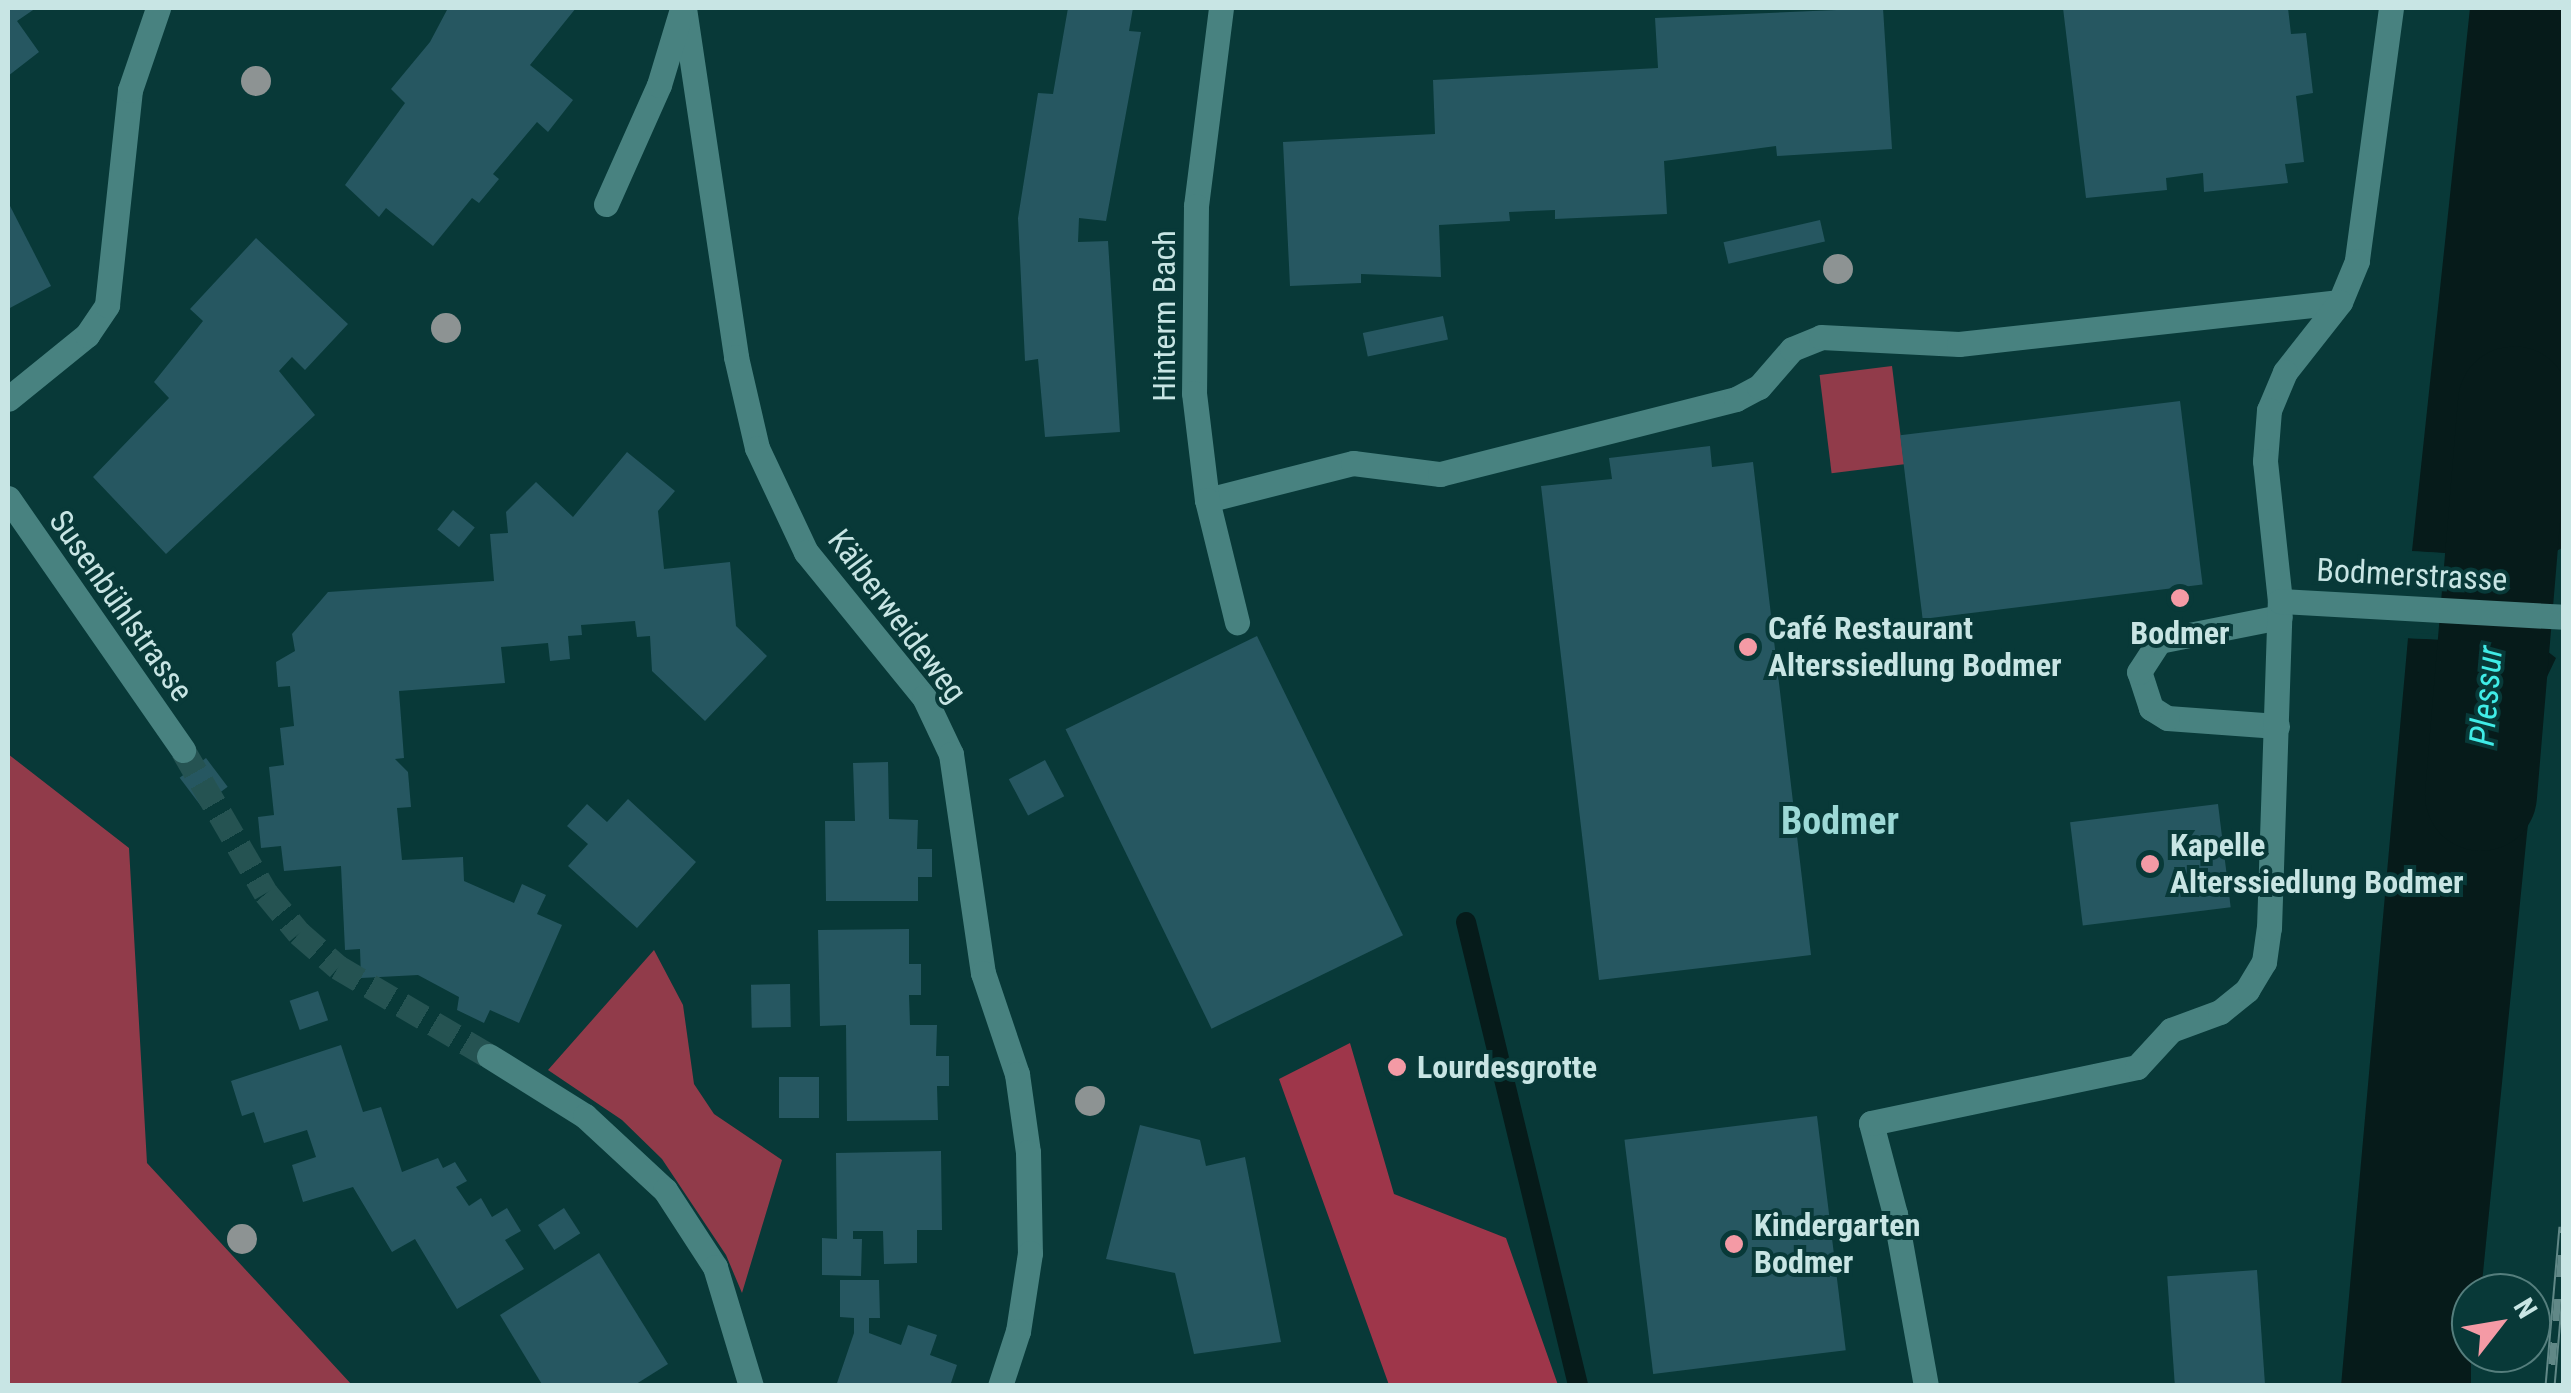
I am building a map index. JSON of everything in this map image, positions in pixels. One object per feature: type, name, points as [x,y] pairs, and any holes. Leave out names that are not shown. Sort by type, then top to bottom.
[{"type":"street","points":[[8,399],[87,335],[107,306],[130,90],[158,8]]},
{"type":"street","points":[[606,204],[659,85],[683,8]]},
{"type":"street","name":"Kälberweideweg","points":[[683,8],[736,357],[768,475],[822,575],[924,696],[951,754],[983,972],[1017,1074],[1028,1152],[1030,1253],[1018,1331],[1000,1386]]},
{"type":"street","name":"Hinterm Bach","points":[[1221,8],[1205,116],[1192,299],[1207,500],[1237,622]]},
{"type":"street","name":"Bodmerstrasse","points":[[2391,8],[2357,261],[2340,302],[2292,361],[2269,410],[2266,479],[2280,609],[2318,602],[2562,617]]},
{"type":"street","points":[[1207,500],[1353,463],[1440,474],[1736,399],[1759,387],[1792,349],[1821,337],[1959,344],[2340,302]]},
{"type":"street","name":"Susenbühlstrasse","points":[[8,498],[183,750]]},
{"type":"street","points":[[1926,1386],[1895,1214],[1871,1123],[2137,1067],[2171,1030],[2220,1012],[2247,990],[2268,946],[2277,726],[2280,609],[2159,640],[2139,672],[2141,691],[2167,718],[2277,726]]},
{"type":"street","points":[[489,1056],[585,1116],[665,1190],[715,1266],[750,1386]]},
{"type":"shaded area","points":[[1892,366],[1904,464],[1832,473],[1820,375]]},
{"type":"shaded area","points":[[8,754],[129,848],[147,1163],[352,1385],[8,1385]]},
{"type":"shaded area","points":[[654,950],[683,1005],[694,1084],[714,1114],[782,1160],[742,1293],[726,1255],[662,1159],[622,1120],[548,1070]]},
{"type":"shaded area","points":[[1350,1043],[1394,1194],[1506,1238],[1558,1385],[1389,1385],[1279,1079]]},
{"type":"water","points":[[2470,8],[2563,8],[2564,520],[2562,549],[2541,559],[2412,551]]},
{"type":"water","points":[[2408,638],[2538,644],[2556,658],[2545,681],[2483,1273],[2451,1273],[2451,1373],[2471,1373],[2471,1385],[2341,1386]]},
{"type":"pier","points":[[2564,547],[2559,558],[2541,564],[2407,551],[2541,559]]},
{"type":"pier","points":[[2408,633],[2539,639],[2560,660],[2538,644],[2403,638]]},
{"type":"building","points":[[8,8],[36,8],[17,21],[39,52],[8,76]]},
{"type":"building","points":[[448,8],[576,8],[530,65],[573,100],[548,132],[537,122],[493,174],[499,179],[479,203],[472,198],[433,246],[386,208],[379,217],[345,185],[405,103],[391,89],[430,42]]},
{"type":"building","points":[[1068,8],[1133,8],[1129,31],[1141,32],[1106,221],[1079,218],[1078,242],[1108,241],[1120,432],[1045,437],[1038,359],[1025,361],[1018,218],[1038,93],[1053,94]]},
{"type":"building","points":[[1883,8],[1892,149],[1777,156],[1776,146],[1664,161],[1667,214],[1555,219],[1555,210],[1509,212],[1510,221],[1439,225],[1441,277],[1361,274],[1361,283],[1290,286],[1283,142],[1435,134],[1433,80],[1658,68],[1655,18]]},
{"type":"building","points":[[2063,8],[2288,8],[2291,34],[2306,33],[2313,93],[2296,96],[2304,162],[2285,164],[2288,183],[2204,192],[2203,173],[2166,178],[2167,190],[2086,198]]},
{"type":"building","points":[[8,202],[51,286],[8,309]]},
{"type":"building","points":[[1820,220],[1825,241],[1728,264],[1724,242]]},
{"type":"building","points":[[256,238],[348,324],[305,370],[292,357],[279,371],[315,415],[166,554],[93,477],[169,398],[154,382],[203,321],[190,309]]},
{"type":"building","points":[[1443,316],[1448,339],[1368,357],[1363,333]]},
{"type":"building","points":[[2180,401],[2203,585],[1923,619],[1900,435]]},
{"type":"building","points":[[1710,446],[1712,467],[1753,462],[1811,955],[1599,980],[1541,486],[1612,479],[1609,458]]},
{"type":"building","points":[[627,452],[675,491],[658,511],[664,569],[730,562],[736,626],[767,656],[705,721],[652,671],[650,636],[637,637],[635,621],[581,625],[582,635],[568,636],[570,659],[550,661],[548,643],[501,647],[505,683],[399,691],[404,758],[395,759],[408,772],[411,807],[397,808],[402,860],[463,857],[464,881],[514,903],[522,884],[546,895],[537,914],[562,925],[519,1023],[490,1010],[484,1023],[457,1010],[459,997],[418,975],[361,978],[360,949],[345,950],[341,866],[284,871],[281,846],[261,848],[258,817],[274,815],[269,767],[284,765],[280,728],[294,726],[290,686],[278,687],[276,662],[295,651],[292,634],[328,592],[494,581],[490,534],[508,533],[506,512],[536,482],[573,517]]},
{"type":"building","points":[[453,510],[475,528],[459,547],[437,529]]},
{"type":"building","points":[[1257,636],[1403,935],[1212,1029],[1066,729]]},
{"type":"building","points":[[206,758],[228,787],[201,807],[180,778]]},
{"type":"building","points":[[1045,760],[1064,796],[1028,815],[1009,779]]},
{"type":"building","points":[[888,762],[889,819],[918,820],[917,849],[932,849],[932,877],[918,877],[918,901],[826,901],[825,821],[855,821],[853,763]]},
{"type":"building","points":[[628,799],[696,862],[637,928],[568,866],[588,844],[567,826],[587,804],[607,822]]},
{"type":"building","name":"Kapelle Alterssiedlung Bodmer","points":[[2218,804],[2231,907],[2083,925],[2070,822]]},
{"type":"building","points":[[909,929],[909,964],[921,964],[921,995],[909,995],[910,1025],[937,1025],[936,1056],[949,1056],[949,1086],[937,1086],[938,1120],[847,1121],[846,1025],[820,1026],[818,930]]},
{"type":"building","points":[[790,984],[791,1027],[752,1028],[751,985]]},
{"type":"building","points":[[318,991],[328,1020],[300,1030],[290,1001]]},
{"type":"building","points":[[341,1045],[363,1112],[381,1107],[402,1172],[438,1158],[443,1168],[455,1162],[467,1181],[456,1187],[469,1206],[481,1198],[492,1217],[507,1208],[521,1231],[505,1240],[524,1269],[457,1309],[415,1239],[392,1252],[353,1187],[303,1202],[292,1165],[316,1157],[307,1130],[264,1143],[254,1112],[242,1116],[231,1081]]},
{"type":"building","points":[[779,1077],[819,1077],[819,1118],[779,1118]]},
{"type":"building","name":"Kindergarten Bodmer","points":[[1817,1116],[1846,1350],[1653,1374],[1624,1140]]},
{"type":"building","points":[[1140,1125],[1200,1140],[1206,1166],[1245,1157],[1281,1342],[1194,1354],[1175,1273],[1106,1259]]},
{"type":"building","points":[[941,1151],[942,1230],[917,1230],[917,1263],[884,1264],[883,1231],[853,1231],[853,1239],[862,1239],[861,1276],[822,1275],[822,1238],[837,1239],[836,1153]]},
{"type":"building","points":[[564,1208],[580,1233],[554,1250],[538,1225]]},
{"type":"building","points":[[599,1253],[668,1364],[633,1386],[543,1386],[500,1315]]},
{"type":"building","points":[[2257,1270],[2265,1385],[2175,1386],[2167,1276]]},
{"type":"building","points":[[840,1280],[879,1280],[880,1318],[869,1318],[869,1333],[901,1345],[908,1325],[937,1335],[930,1355],[957,1365],[950,1386],[836,1386],[854,1333],[854,1318],[840,1317]]},
{"type":"waterway","name":"Plessur","points":[[2481,795],[2514,402]]},
{"type":"waterway","points":[[1466,922],[1578,1386]]},
{"type":"tunnel","points":[[183,750],[266,893],[299,933],[338,967],[489,1056]]},
{"type":"railway","points":[[2550,1386],[2564,1227]]},
{"type":"place","name":"Bodmer","points":[[2180,598]]},
{"type":"place","name":"Café Restaurant Alterssiedlung Bodmer","points":[[1748,647]]},
{"type":"place","name":"Kapelle Alterssiedlung Bodmer","points":[[2150,864]]},
{"type":"place","name":"Lourdesgrotte","points":[[1397,1067]]},
{"type":"place","name":"Kindergarten Bodmer","points":[[1734,1244]]},
{"type":"district","name":"Bodmer","points":[[1840,822]]}]
